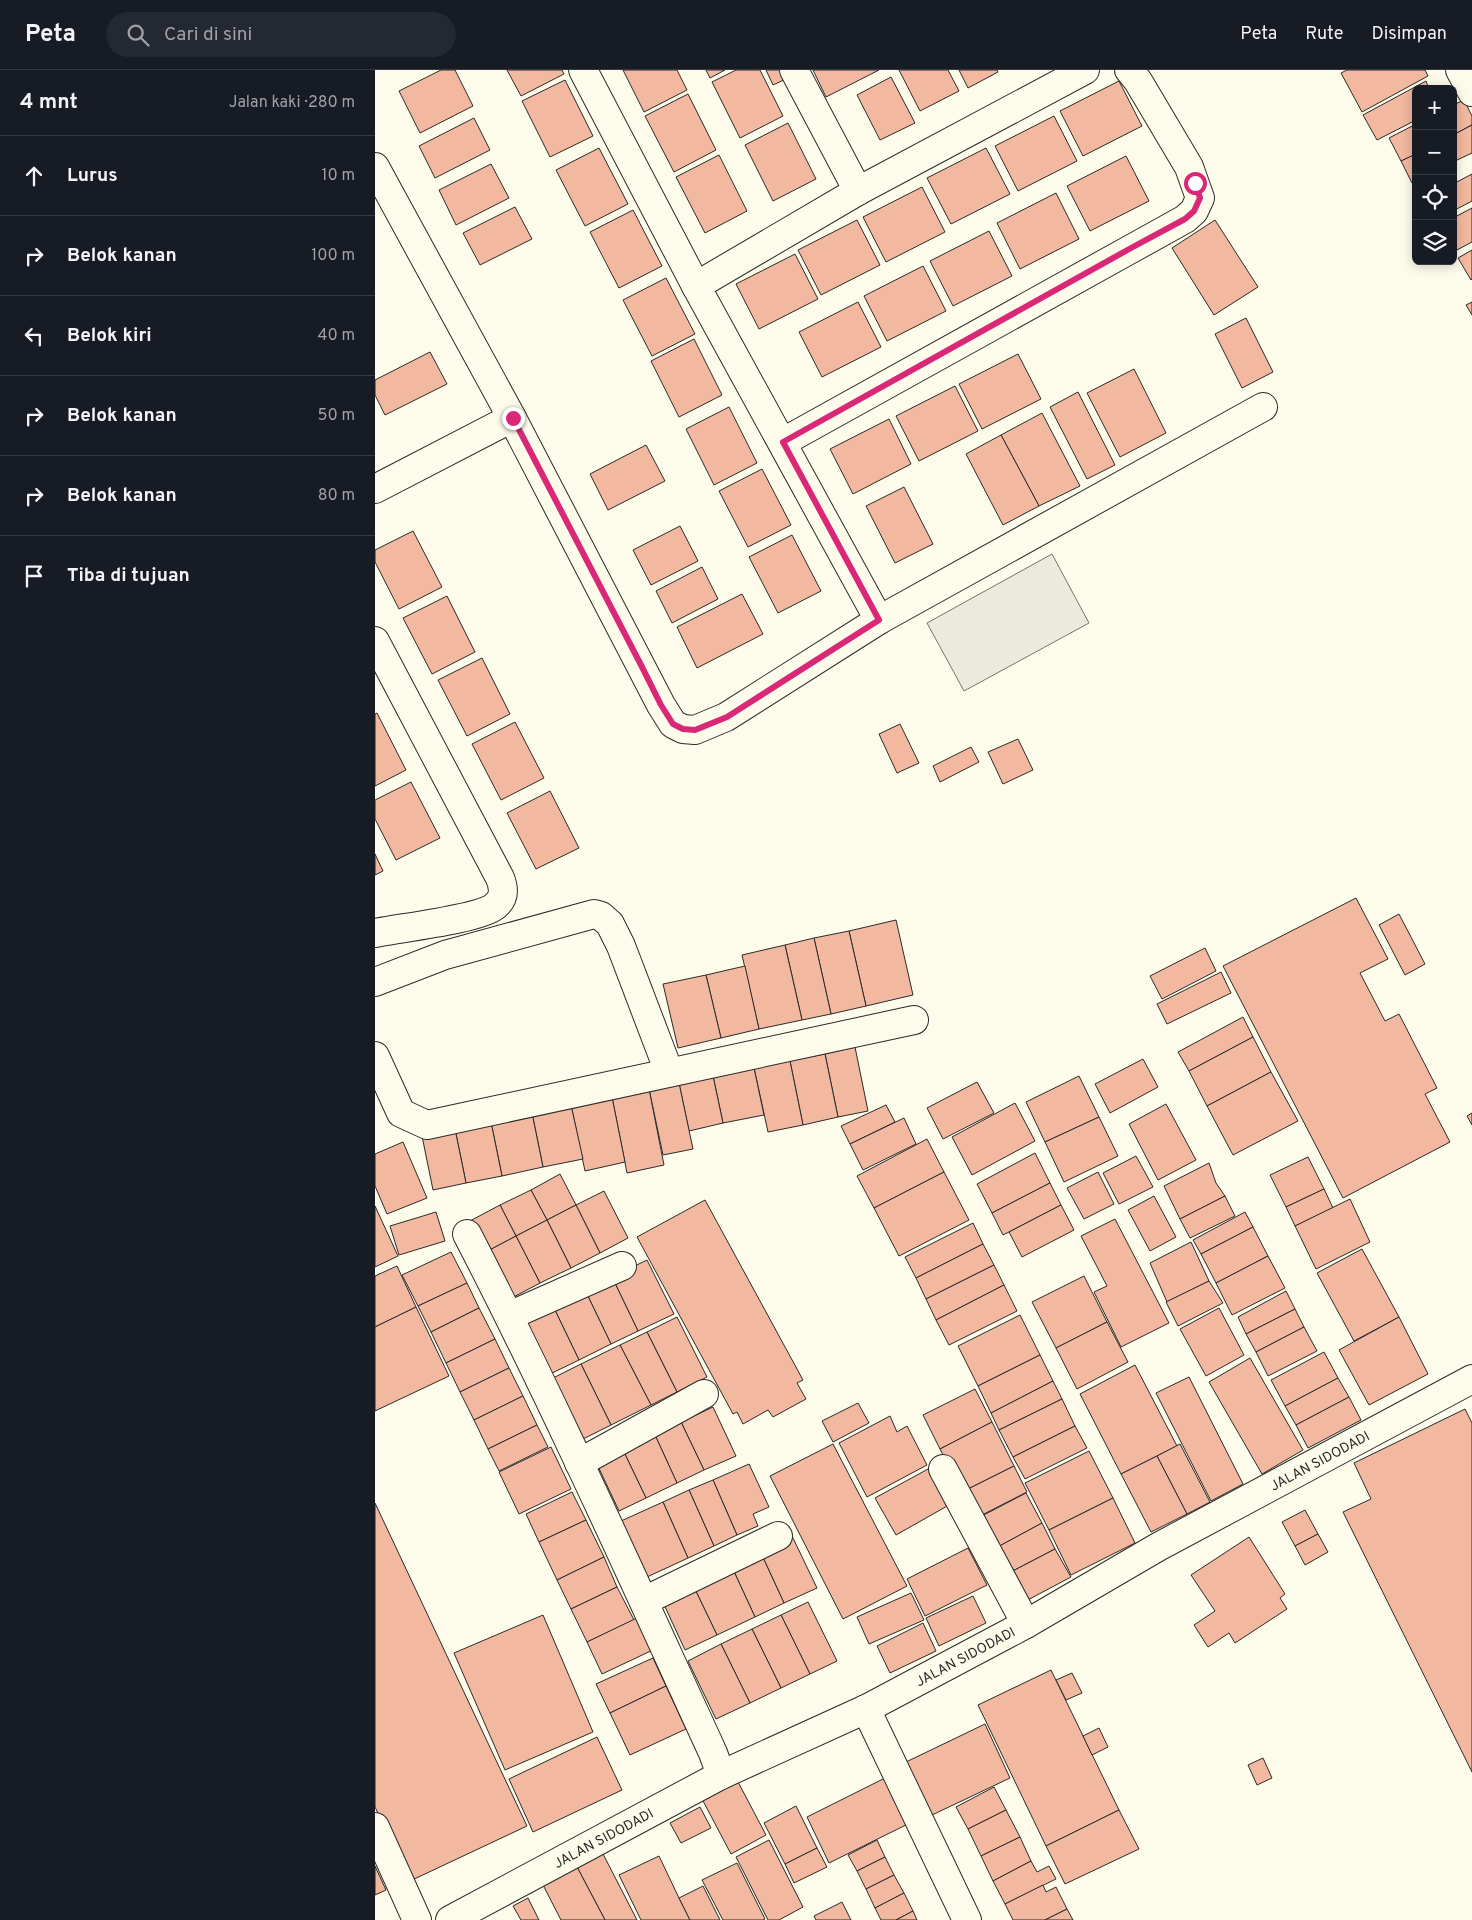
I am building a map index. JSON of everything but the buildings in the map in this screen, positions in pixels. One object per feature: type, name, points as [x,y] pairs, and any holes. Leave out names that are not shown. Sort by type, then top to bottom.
[{"type":"street","points":[[583,70],[696,286],[879,620]]},
{"type":"street","points":[[794,70],[858,191]]},
{"type":"street","points":[[696,286],[858,191],[1085,70]]},
{"type":"street","points":[[783,442],[1079,277],[1173,227],[1194,211],[1200,198],[1189,167],[1138,81],[1129,70]]},
{"type":"street","points":[[1460,70],[1472,92]]},
{"type":"street","points":[[375,167],[513,418],[661,705],[673,724],[683,729],[695,730],[727,717],[879,620],[1263,407]]},
{"type":"street","points":[[375,489],[513,418]]},
{"type":"street","points":[[375,642],[500,878],[503,890],[501,899],[495,906],[475,915],[375,933]]},
{"type":"street","points":[[375,982],[445,955],[594,914],[601,916],[610,924],[621,946],[669,1072]]},
{"type":"street","points":[[375,1056],[401,1113],[427,1125],[914,1020]]},
{"type":"street","points":[[467,1234],[509,1316],[579,1463],[713,1753],[721,1775]]},
{"type":"street","points":[[509,1316],[622,1266]]},
{"type":"street","name":"JALAN SIDODADI","points":[[450,1920],[721,1775],[866,1709],[1026,1624],[1158,1547],[1472,1379]]},
{"type":"street","points":[[579,1463],[704,1394]]},
{"type":"street","points":[[943,1469],[1026,1624]]},
{"type":"street","points":[[643,1601],[777,1536]]},
{"type":"street","points":[[866,1709],[967,1920]]},
{"type":"street","points":[[375,1827],[417,1920]]},
{"type":"shaded area","points":[[1052,554],[1089,623],[964,691],[927,623]]},
{"type":"route","points":[[513,418],[661,705],[673,724],[683,729],[695,730],[727,717],[879,620],[783,442],[1131,248],[1173,227],[1194,211],[1200,198],[1195,183]]}]
